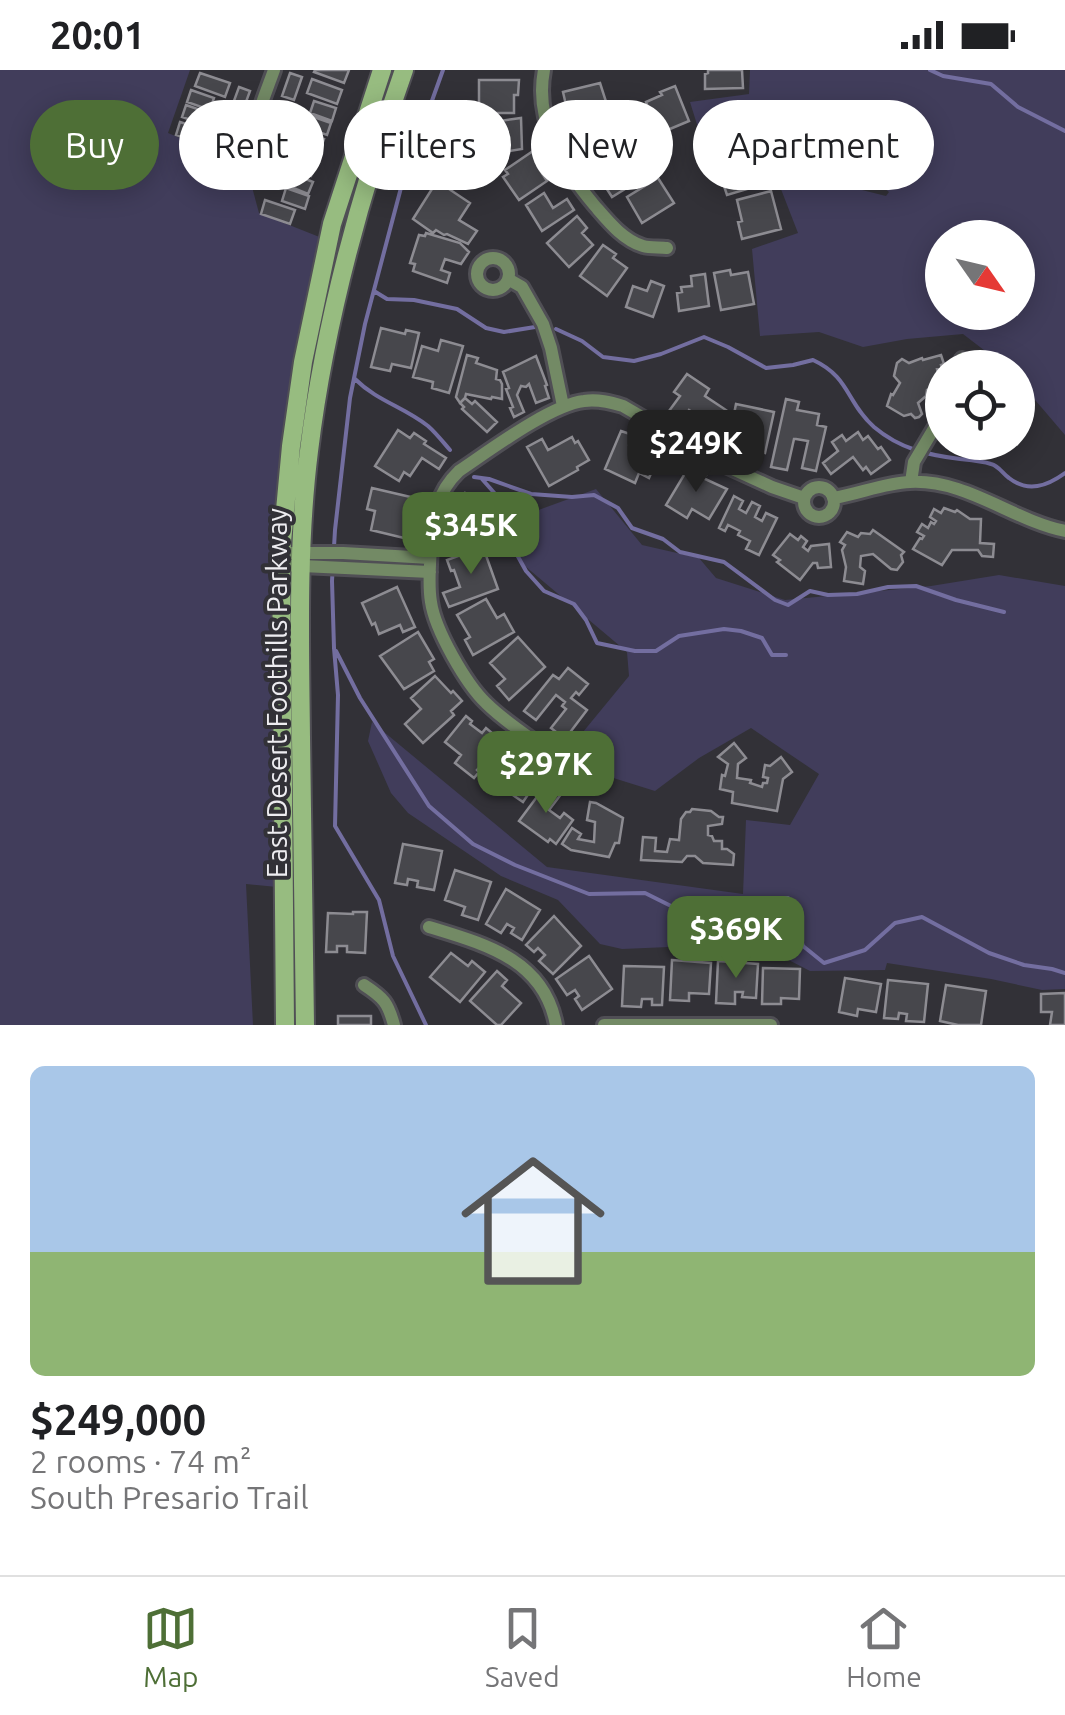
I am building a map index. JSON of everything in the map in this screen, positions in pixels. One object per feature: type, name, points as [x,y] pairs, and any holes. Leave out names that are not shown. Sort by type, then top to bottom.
[{"type":"street","points":[[263,100],[274,70]]},
{"type":"street","name":"East Desert Foothills Parkway","points":[[305,1025],[300,559],[290,446],[332,224],[382,70]]},
{"type":"street","name":"East Desert Foothills Parkway","points":[[286,1025],[300,559],[309,453],[323,362],[352,229],[404,70]]},
{"type":"street","points":[[544,70],[542,100],[548,129],[558,154],[581,190],[611,226],[628,238],[644,247],[667,248]]},
{"type":"street","points":[[508,279],[522,286],[543,324],[563,406]]},
{"type":"street","points":[[562,758],[502,717],[472,688],[435,617],[430,565],[435,508],[447,482],[563,406],[604,400],[623,406],[726,466],[804,498]]},
{"type":"street","points":[[911,482],[914,462],[925,443]]},
{"type":"street","points":[[834,498],[911,482],[957,489],[1065,531]]},
{"type":"street","points":[[819,486],[834,498],[831,511],[819,517],[807,511],[804,498],[809,490],[819,486]]},
{"type":"street","points":[[300,559],[343,553],[430,565]]},
{"type":"street","points":[[300,559],[343,568],[430,565]]},
{"type":"street","points":[[428,927],[484,944],[517,962],[550,1002],[556,1025]]},
{"type":"street","points":[[364,986],[388,1004],[394,1025]]},
{"type":"street","points":[[604,1025],[771,1025]]},
{"type":"shaded area","points":[[0,70],[190,70],[168,133],[179,138],[179,190],[253,190],[259,213],[322,238],[291,392],[277,887],[246,884],[253,1025],[0,1025]]},
{"type":"shaded area","points":[[750,70],[1065,70],[1065,435],[1035,400],[1035,350],[984,350],[963,334],[863,347],[819,332],[760,336],[752,249],[798,233],[781,190],[862,190],[886,196],[886,190],[934,190],[934,100],[705,100],[749,94]]},
{"type":"shaded area","points":[[596,489],[642,545],[699,558],[716,578],[785,600],[931,586],[999,575],[1065,586],[1065,989],[1042,990],[887,963],[885,970],[810,971],[777,954],[747,949],[622,949],[600,944],[558,900],[501,876],[408,813],[391,793],[368,741],[372,722],[547,867],[743,894],[746,820],[790,825],[819,774],[751,728],[699,758],[655,791],[607,776],[608,754],[583,732],[629,676],[627,652],[519,561],[533,512]]},
{"type":"building","points":[[315,70],[349,70],[344,83]]},
{"type":"building","points":[[708,70],[742,70],[743,88],[705,89]]},
{"type":"building","points":[[200,73],[230,83],[225,97],[195,86]]},
{"type":"building","points":[[290,73],[302,77],[294,100],[282,96]]},
{"type":"building","points":[[312,79],[342,90],[337,104],[307,93]]},
{"type":"building","points":[[479,80],[519,80],[514,113],[511,100],[479,100]]},
{"type":"building","points":[[600,83],[605,100],[565,100],[563,92]]},
{"type":"building","points":[[675,86],[689,121],[673,128],[673,100],[651,100],[662,95],[660,92]]},
{"type":"building","points":[[239,87],[250,91],[247,100],[234,100]]},
{"type":"building","points":[[191,90],[214,98],[213,100],[188,100]]},
{"type":"building","points":[[324,104],[336,108],[332,121],[324,118]]},
{"type":"building","points":[[521,118],[522,149],[511,151],[511,119]]},
{"type":"building","points":[[324,121],[331,123],[327,135],[324,134]]},
{"type":"building","points":[[531,152],[534,190],[519,200],[511,188],[511,166]]},
{"type":"building","points":[[285,190],[309,196],[305,209],[282,201]]},
{"type":"building","points":[[431,190],[450,190],[470,203],[459,220],[477,231],[468,244],[436,230],[433,233],[413,219]]},
{"type":"building","points":[[638,190],[666,190],[674,203],[642,223],[627,197]]},
{"type":"building","points":[[771,191],[781,229],[742,239],[737,200]]},
{"type":"building","points":[[544,193],[553,208],[567,199],[574,210],[542,231],[526,205]]},
{"type":"building","points":[[265,200],[295,210],[290,224],[261,214]]},
{"type":"building","points":[[577,216],[587,228],[582,233],[593,245],[569,267],[547,243]]},
{"type":"building","points":[[426,233],[460,243],[469,252],[461,264],[445,259],[441,270],[450,273],[447,283],[413,271],[415,264],[410,263],[419,235]]},
{"type":"building","points":[[603,245],[627,268],[607,296],[580,276]]},
{"type":"building","points":[[730,270],[731,275],[748,272],[754,304],[721,310],[714,273]]},
{"type":"building","points":[[705,274],[709,306],[679,311],[677,293],[682,292],[681,287],[692,286],[691,276]]},
{"type":"building","points":[[651,281],[664,286],[653,317],[626,307],[633,286],[647,291]]},
{"type":"building","points":[[381,328],[419,333],[411,368],[392,364],[390,371],[371,367]]},
{"type":"building","points":[[441,340],[463,346],[449,393],[432,388],[433,382],[413,377],[422,346],[438,351]]},
{"type":"building","points":[[467,355],[478,358],[476,363],[497,370],[502,399],[466,394],[460,403],[456,397]]},
{"type":"building","points":[[536,356],[549,398],[536,403],[529,384],[521,386],[517,395],[524,412],[514,417],[503,372]]},
{"type":"building","points":[[902,359],[909,363],[923,360],[925,397],[918,403],[922,414],[915,418],[911,414],[904,416],[887,406],[900,383],[894,376],[897,363]]},
{"type":"building","points":[[687,374],[709,389],[705,396],[726,410],[715,426],[708,421],[704,427],[692,419],[695,414],[689,410],[685,417],[669,411],[680,396],[674,392]]},
{"type":"building","points":[[465,398],[472,404],[475,401],[497,422],[487,432],[462,409],[460,403]]},
{"type":"building","points":[[786,399],[799,402],[797,410],[819,414],[817,425],[826,427],[816,471],[802,468],[808,441],[796,439],[787,470],[771,467]]},
{"type":"building","points":[[736,404],[774,412],[765,453],[728,444]]},
{"type":"building","points":[[398,430],[410,438],[414,433],[446,458],[439,469],[422,458],[410,476],[404,472],[399,481],[375,466]]},
{"type":"building","points":[[621,431],[633,435],[629,445],[657,460],[649,478],[639,473],[635,483],[605,469]]},
{"type":"building","points":[[858,432],[863,440],[868,436],[878,449],[881,447],[890,460],[871,474],[853,457],[831,474],[823,463],[838,451],[832,442],[842,435],[846,441]]},
{"type":"building","points":[[572,437],[589,460],[549,486],[527,447],[542,439],[548,450]]},
{"type":"building","points":[[690,465],[706,475],[703,478],[727,489],[709,519],[692,509],[687,518],[666,505]]},
{"type":"building","points":[[372,488],[419,499],[404,538],[371,530],[375,511],[367,509]]},
{"type":"building","points":[[465,493],[484,500],[482,506],[490,508],[482,533],[487,535],[484,545],[446,542]]},
{"type":"building","points":[[734,496],[743,501],[739,509],[746,513],[752,502],[760,506],[755,517],[762,521],[766,513],[777,518],[759,555],[746,549],[750,541],[738,535],[740,531],[728,525],[725,531],[719,528]]},
{"type":"building","points":[[944,508],[957,510],[970,519],[981,519],[980,543],[994,544],[993,557],[982,556],[978,550],[952,550],[942,565],[913,549],[924,536],[917,532],[922,524],[928,528],[931,522],[934,524],[936,521],[930,517],[934,509],[941,513]]},
{"type":"building","points":[[873,530],[904,552],[903,562],[897,570],[873,554],[861,556],[863,584],[844,581],[845,545],[840,542],[847,532],[858,537]]},
{"type":"building","points":[[790,534],[807,541],[803,547],[808,551],[811,546],[829,544],[831,567],[818,568],[813,563],[800,580],[777,562],[780,560],[773,555]]},
{"type":"building","points":[[483,547],[498,589],[449,607],[443,593],[460,587],[447,560]]},
{"type":"building","points":[[397,587],[415,627],[403,632],[400,625],[379,634],[362,603]]},
{"type":"building","points":[[486,599],[497,618],[504,614],[514,632],[473,655],[465,640],[470,637],[457,615]]},
{"type":"building","points":[[418,632],[434,659],[429,662],[434,671],[404,689],[380,656]]},
{"type":"building","points":[[518,637],[545,667],[509,700],[497,686],[505,679],[490,663]]},
{"type":"building","points":[[568,668],[588,684],[571,698],[587,710],[565,739],[551,728],[566,709],[562,706],[565,702],[556,695],[536,720],[524,711],[553,675],[559,679]]},
{"type":"building","points":[[435,676],[462,701],[451,711],[454,715],[423,743],[405,724],[421,709],[411,698]]},
{"type":"building","points":[[466,716],[482,733],[486,728],[503,742],[474,778],[455,763],[461,755],[445,742]]},
{"type":"building","points":[[511,743],[523,751],[515,763],[526,771],[532,763],[544,771],[523,802],[501,787],[496,793],[483,783]]},
{"type":"building","points":[[734,743],[746,758],[738,764],[737,778],[762,787],[768,778],[763,777],[765,765],[770,766],[781,757],[792,772],[783,779],[777,811],[732,803],[733,792],[720,789],[728,764],[718,757]]},
{"type":"building","points":[[548,782],[562,793],[549,810],[560,818],[564,813],[573,820],[556,844],[519,821]]},
{"type":"building","points":[[590,802],[623,818],[619,843],[615,843],[609,857],[571,850],[562,844],[572,828],[581,834],[578,839],[594,842],[595,822],[587,820]]},
{"type":"building","points":[[692,809],[723,817],[722,824],[708,826],[708,835],[714,841],[722,841],[722,849],[734,854],[733,865],[703,863],[695,856],[687,856],[682,862],[641,860],[643,837],[656,838],[655,851],[667,852],[670,839],[679,840],[681,819]]},
{"type":"building","points":[[403,844],[442,851],[434,890],[417,887],[418,881],[408,879],[407,885],[395,883]]},
{"type":"building","points":[[455,870],[491,882],[478,920],[462,915],[465,907],[445,900]]},
{"type":"building","points":[[506,889],[540,910],[522,940],[511,933],[514,928],[507,924],[501,933],[486,924]]},
{"type":"building","points":[[367,912],[365,953],[347,952],[347,946],[337,946],[337,952],[326,952],[328,913]]},
{"type":"building","points":[[554,916],[581,946],[553,974],[539,961],[545,955],[526,945]]},
{"type":"building","points":[[451,953],[468,966],[472,961],[485,972],[460,1002],[430,977]]},
{"type":"building","points":[[589,956],[612,989],[582,1010],[575,990],[567,995],[556,979]]},
{"type":"building","points":[[672,960],[711,963],[709,994],[689,993],[689,1001],[670,1000]]},
{"type":"building","points":[[718,961],[758,964],[756,998],[735,992],[735,1004],[716,1003]]},
{"type":"building","points":[[624,966],[664,967],[662,1005],[642,999],[641,1007],[622,1006]]},
{"type":"building","points":[[763,968],[800,969],[799,999],[781,998],[781,1004],[762,1004]]},
{"type":"building","points":[[497,971],[507,980],[502,986],[521,1003],[501,1025],[470,1001]]},
{"type":"building","points":[[845,978],[881,984],[876,1012],[858,1009],[857,1016],[839,1012]]},
{"type":"building","points":[[888,980],[928,984],[924,1022],[906,1021],[907,1014],[899,1013],[898,1019],[884,1018]]},
{"type":"building","points":[[946,985],[986,991],[981,1025],[940,1021]]},
{"type":"building","points":[[1065,993],[1065,1025],[1050,1025],[1052,1012],[1041,1012],[1041,994]]},
{"type":"building","points":[[338,1016],[371,1016],[371,1025],[338,1025]]},
{"type":"waterway","points":[[426,1025],[393,956],[379,900],[335,826],[338,695],[332,581],[350,398],[365,324],[402,184],[443,70]]},
{"type":"waterway","points":[[930,70],[991,84],[1018,107],[1065,131]]},
{"type":"waterway","points":[[374,291],[387,299],[457,309],[486,328],[504,332],[535,327]]},
{"type":"waterway","points":[[556,329],[603,357],[634,361],[704,337],[766,368],[813,360],[834,374],[874,427],[904,446],[991,464],[1023,485],[1044,484],[1065,473]]},
{"type":"waterway","points":[[355,379],[428,426],[450,450]]},
{"type":"waterway","points":[[474,477],[531,494],[594,495],[618,508],[632,528],[663,539],[680,552],[724,562],[775,600],[788,605],[810,591],[857,594],[916,586],[1004,612]]},
{"type":"waterway","points":[[482,479],[497,496],[522,513],[516,553],[526,571],[544,591],[574,604],[597,643],[656,651],[679,636],[724,629],[762,638],[772,655],[786,655]]},
{"type":"waterway","points":[[336,651],[360,698],[429,806],[473,844],[515,865],[589,894],[645,893],[675,908],[726,900],[746,908],[766,899],[788,898],[803,946],[824,963],[865,950],[895,923],[922,917],[989,953],[1065,973]]}]
